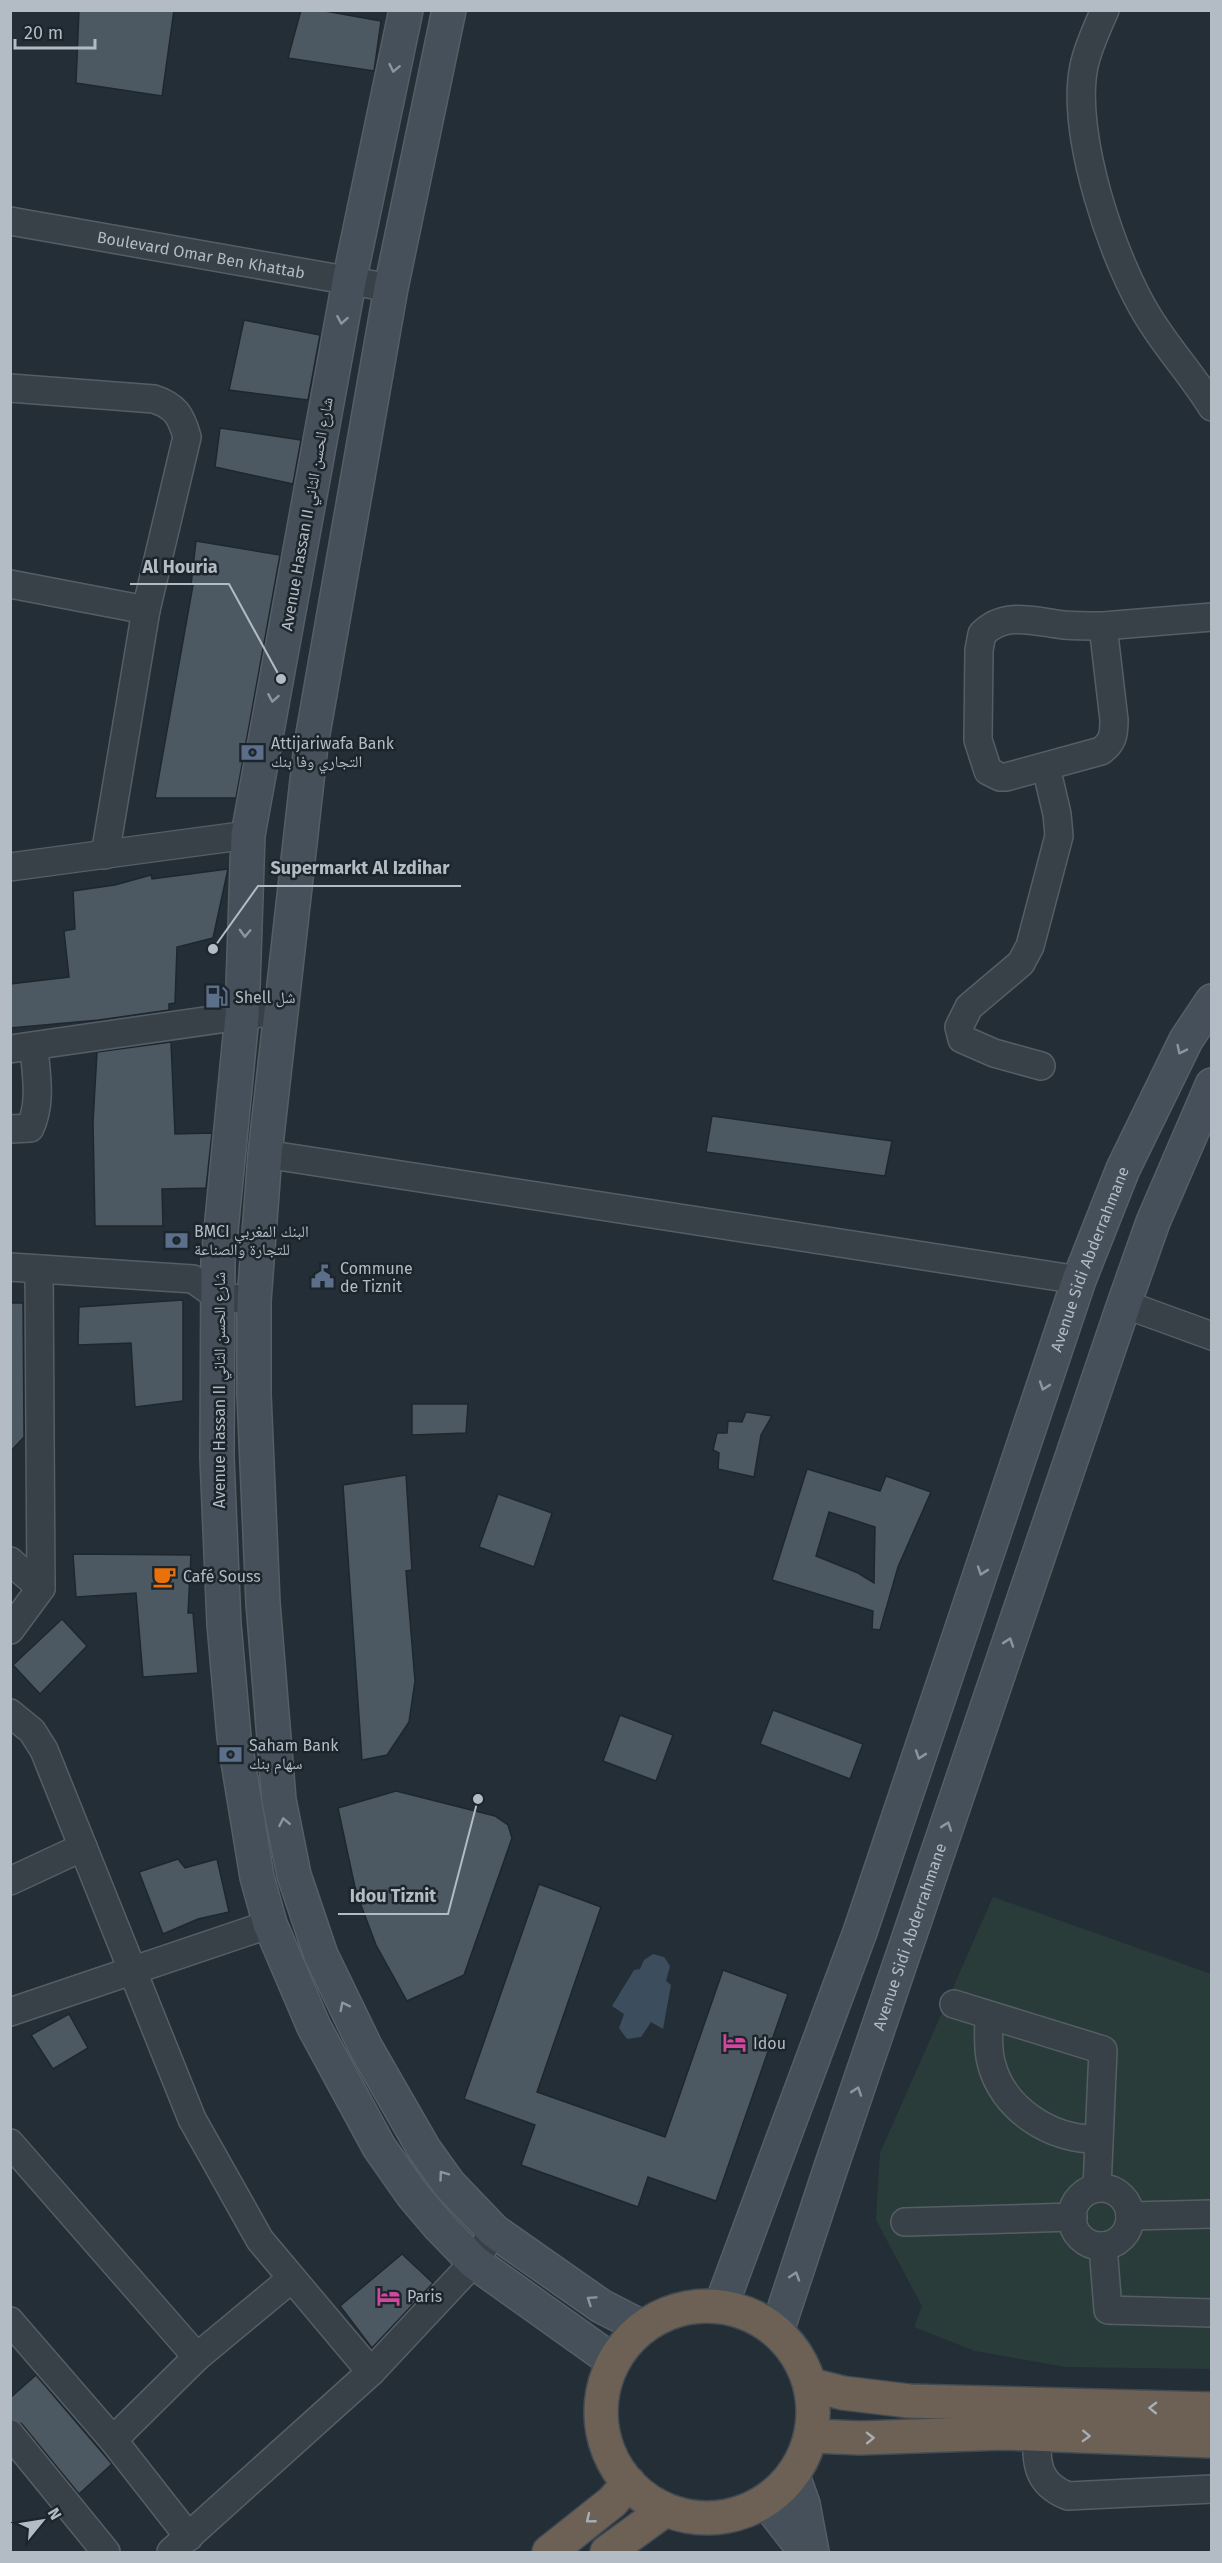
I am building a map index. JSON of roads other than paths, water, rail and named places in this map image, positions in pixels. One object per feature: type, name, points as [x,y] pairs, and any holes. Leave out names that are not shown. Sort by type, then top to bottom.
[{"type":"highway","points":[[693,2306],[721,2306],[751,2314],[777,2331],[798,2356],[811,2385],[814,2410],[811,2436],[793,2476],[766,2501],[734,2515],[699,2518],[665,2510],[645,2498],[628,2483],[609,2452],[601,2416],[606,2379],[613,2361],[642,2327],[666,2313],[693,2306]]},
{"type":"highway","points":[[811,2385],[843,2393],[909,2401],[1212,2409]]},
{"type":"highway","points":[[811,2436],[1036,2434],[1212,2441]]},
{"type":"highway","points":[[549,2553],[612,2502],[628,2483]]},
{"type":"highway","points":[[607,2553],[665,2510]]},
{"type":"main road","points":[[449,10],[391,288],[311,745],[265,1154],[254,1301],[256,1440],[263,1603],[279,1800],[294,1875],[317,1945],[340,1999],[424,2149],[449,2184],[494,2231],[601,2306],[642,2327]]},
{"type":"main road","points":[[404,23],[442,46]]},
{"type":"main road","name":"Avenue Hassan II شارع الحسن الثاني","points":[[404,23],[349,282],[248,835],[242,1016],[209,1279],[225,1635],[244,1811],[257,1877],[270,1924],[314,2027],[379,2147],[412,2194],[474,2262],[613,2361]]},
{"type":"main road","points":[[267,736],[311,745]]},
{"type":"main road","name":"Avenue Sidi Abderrahmane","points":[[721,2306],[860,1932],[1079,1280],[1124,1169],[1186,1040],[1212,1000]]},
{"type":"main road","name":"Avenue Sidi Abderrahmane","points":[[777,2331],[1124,1304],[1153,1222],[1210,1093]]},
{"type":"main road","points":[[996,1529],[1042,1545]]},
{"type":"main road","points":[[793,2476],[803,2504],[812,2553]]},
{"type":"main road","points":[[766,2501],[806,2553]]},
{"type":"street","points":[[1106,10],[1084,67],[1082,105],[1100,203],[1119,256],[1147,316],[1170,351],[1205,386],[1212,407]]},
{"type":"street","name":"Boulevard Omar Ben Khattab","points":[[10,221],[391,288]]},
{"type":"street","points":[[10,388],[154,399],[171,405],[181,417],[187,437],[146,610],[105,855]]},
{"type":"street","points":[[10,584],[146,610]]},
{"type":"street","points":[[1103,626],[1114,720],[1112,739],[1101,751],[1046,767],[1000,777],[988,771],[978,740],[980,639],[989,627],[1008,620],[1023,618],[1061,624],[1103,626],[1212,617]]},
{"type":"street","points":[[1041,1066],[973,1046],[962,1039],[959,1027],[969,1007],[1021,963],[1030,946],[1059,836],[1058,814],[1046,767]]},
{"type":"street","points":[[10,867],[248,835]]},
{"type":"street","points":[[10,1130],[30,1128],[38,1101],[22,1048],[282,1010]]},
{"type":"street","points":[[265,1154],[1079,1280]]},
{"type":"street","points":[[10,1267],[209,1279],[256,1266]]},
{"type":"street","points":[[10,1630],[41,1588],[39,1269]]},
{"type":"street","points":[[209,1279],[254,1301]]},
{"type":"street","points":[[1124,1304],[1212,1336]]},
{"type":"street","points":[[10,1561],[41,1588]]},
{"type":"street","points":[[10,1713],[39,1738],[192,2119],[260,2240],[371,2372]]},
{"type":"street","points":[[10,1881],[83,1847]]},
{"type":"street","points":[[10,2012],[270,1924]]},
{"type":"street","points":[[954,2004],[1103,2050],[1097,2188]]},
{"type":"street","points":[[989,2016],[988,2049],[991,2064],[1000,2084],[1020,2110],[1046,2129],[1080,2140],[1099,2139]]},
{"type":"street","points":[[10,2143],[198,2357]]},
{"type":"street","points":[[1097,2188],[1106,2188],[1123,2197],[1130,2216],[1127,2230],[1121,2238],[1103,2246],[1087,2242],[1079,2235],[1073,2217],[1079,2198],[1097,2188]]},
{"type":"street","points":[[1130,2216],[1212,2214]]},
{"type":"street","points":[[905,2222],[1073,2217]]},
{"type":"street","points":[[10,2322],[113,2440],[180,2545],[371,2372],[474,2262],[494,2231]]},
{"type":"street","points":[[1103,2246],[1108,2310],[1212,2313]]},
{"type":"street","points":[[113,2440],[198,2357],[291,2278]]},
{"type":"street","points":[[10,2434],[106,2553]]},
{"type":"street","points":[[1036,2434],[1036,2461],[1044,2478],[1054,2491],[1068,2496],[1212,2489]]},
{"type":"water","points":[[653,1954],[664,1957],[670,1966],[666,1981],[671,1985],[663,2029],[651,2022],[641,2037],[627,2039],[619,2028],[624,2014],[612,2006],[634,1970],[640,1969],[644,1960]]},
{"type":"place","name":"Al Houria","points":[[281,679]]},
{"type":"place","name":"Attijariwafa Bank التجاري وفا بنك","points":[[253,752]]},
{"type":"place","name":"Supermarkt Al Izdihar","points":[[213,949]]},
{"type":"place","name":"Shell شل","points":[[217,997]]},
{"type":"place","name":"BMCI البنك المغربي للتجارة والصناعة","points":[[176,1240]]},
{"type":"place","name":"Commune de Tiznit","points":[[322,1277]]},
{"type":"place","name":"Café Souss","points":[[165,1576]]},
{"type":"place","name":"Saham Bank سهام بنك","points":[[231,1754]]},
{"type":"place","name":"Idou Tiznit","points":[[478,1799]]},
{"type":"place","name":"Idou","points":[[735,2043]]},
{"type":"place","name":"Paris","points":[[389,2296]]}]
